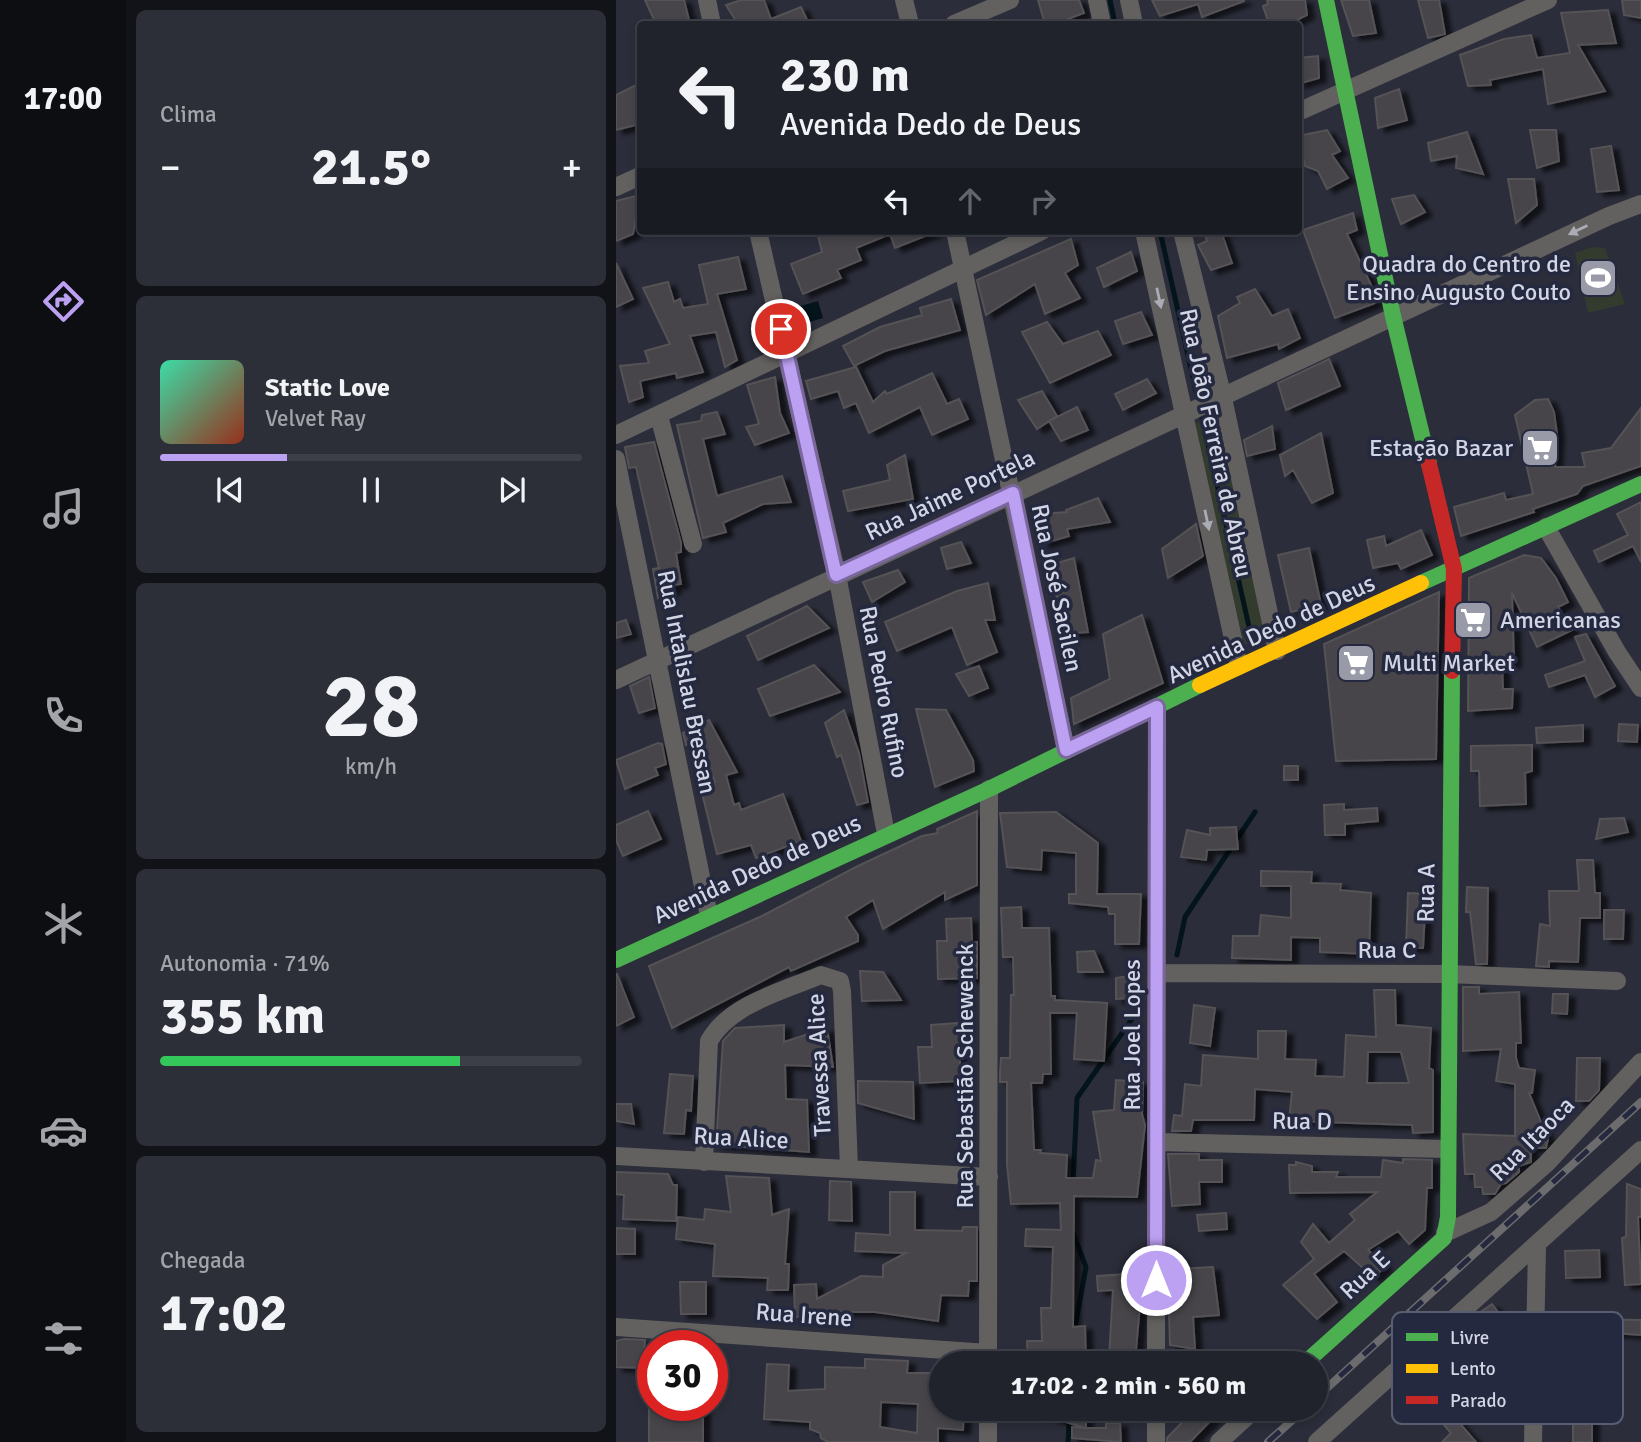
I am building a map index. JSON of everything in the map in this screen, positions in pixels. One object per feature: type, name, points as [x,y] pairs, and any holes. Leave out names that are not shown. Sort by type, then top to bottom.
[{"type":"street","points":[[707,0],[711,21]]},
{"type":"street","points":[[904,0],[909,21]]},
{"type":"street","points":[[961,21],[1010,0]]},
{"type":"street","points":[[1097,0],[1101,21]]},
{"type":"street","points":[[1129,0],[1134,21]]},
{"type":"street","name":"Rua A","points":[[1326,0],[1394,316],[1454,569],[1446,1225]]},
{"type":"street","points":[[1302,110],[1548,0]]},
{"type":"street","points":[[616,187],[637,177]]},
{"type":"street","name":"Rua Jaime Portela","points":[[616,680],[659,662],[836,575],[1641,204]]},
{"type":"street","name":"Rua Pedro Rufino","points":[[759,235],[836,575],[887,834]]},
{"type":"street","name":"Rua José Sacilen","points":[[956,235],[1066,750]]},
{"type":"street","points":[[616,435],[962,266],[1033,235]]},
{"type":"street","name":"Rua João Ferreira de Abreu","points":[[1145,235],[1189,413],[1239,666]]},
{"type":"street","name":"Rua João Ferreira de Abreu","points":[[1183,235],[1277,651]]},
{"type":"street","points":[[659,416],[693,544]]},
{"type":"street","name":"Rua Intalislau Bressan","points":[[616,459],[709,916]]},
{"type":"street","name":"Avenida Dedo de Deus","points":[[616,960],[989,789],[1239,666],[1641,484]]},
{"type":"street","points":[[1546,527],[1617,652],[1641,688]]},
{"type":"street","name":"Rua Joel Lopes","points":[[1156,1351],[1157,707]]},
{"type":"street","name":"Rua Sebastião Schewenck","points":[[988,1351],[989,789]]},
{"type":"street","name":"Rua C","points":[[1157,973],[1448,974],[1617,981]]},
{"type":"street","name":"Travessa Alice","points":[[704,1161],[709,1041],[716,1029],[757,1002],[821,975],[840,981],[842,992],[849,1168]]},
{"type":"street","name":"Rua Itaoca","points":[[1446,1225],[1491,1212],[1537,1172],[1641,1062]]},
{"type":"street","name":"Rua D","points":[[1157,1142],[1446,1149]]},
{"type":"street","points":[[1464,1312],[1641,1150]]},
{"type":"street","name":"Rua Alice","points":[[616,1156],[989,1177]]},
{"type":"street","name":"Rua E","points":[[1318,1351],[1444,1238],[1446,1225]]},
{"type":"street","points":[[1536,1312],[1537,1247]]},
{"type":"street","name":"Rua Irene","points":[[616,1327],[929,1353]]},
{"type":"street","points":[[1317,1442],[1392,1376]]},
{"type":"street","points":[[988,1421],[988,1442]]},
{"type":"street","points":[[1156,1421],[1156,1442]]},
{"type":"street","points":[[1219,1442],[1242,1421]]},
{"type":"street","points":[[1533,1424],[1533,1442]]},
{"type":"green space","name":"Quadra do Centro de Ensino Augusto Couto","points":[[1592,247],[1605,248],[1625,304],[1588,313],[1575,253]]},
{"type":"green space","points":[[1220,418],[1266,639],[1244,645],[1193,423]]},
{"type":"shaded area","points":[[818,301],[823,318],[799,325],[794,308]]},
{"type":"building","points":[[645,0],[684,0],[689,21],[655,21]]},
{"type":"building","points":[[741,0],[764,0],[771,19],[736,21],[726,5]]},
{"type":"building","points":[[1038,0],[1079,0],[1084,13],[1063,21],[1044,21]]},
{"type":"building","points":[[1152,0],[1244,1],[1202,17],[1198,4],[1160,16]]},
{"type":"building","points":[[1267,0],[1305,0],[1307,15],[1295,21],[1268,21],[1263,6],[1268,4]]},
{"type":"building","points":[[1341,0],[1369,0],[1376,33],[1353,36]]},
{"type":"building","points":[[1418,0],[1439,0],[1445,34],[1428,38]]},
{"type":"building","points":[[1622,0],[1641,0],[1641,18],[1624,15]]},
{"type":"building","points":[[801,7],[808,21],[766,21]]},
{"type":"building","points":[[1608,10],[1616,43],[1578,45],[1605,91],[1548,104],[1543,69],[1490,80],[1491,85],[1468,86],[1460,55],[1504,39],[1531,35],[1537,58],[1570,53],[1561,13]]},
{"type":"building","points":[[1318,56],[1319,78],[1302,83],[1302,58]]},
{"type":"building","points":[[637,84],[637,125],[616,130],[616,95]]},
{"type":"building","points":[[1399,89],[1407,120],[1378,128],[1375,98]]},
{"type":"building","points":[[1327,130],[1340,151],[1332,155],[1348,178],[1327,189],[1318,171],[1305,166],[1302,135]]},
{"type":"building","points":[[1530,130],[1556,130],[1559,161],[1537,168]]},
{"type":"building","points":[[1467,132],[1483,174],[1456,168],[1457,156],[1431,161],[1428,143]]},
{"type":"building","points":[[1611,146],[1619,190],[1597,192],[1591,149]]},
{"type":"building","points":[[1508,179],[1534,179],[1537,205],[1516,223]]},
{"type":"building","points":[[1414,195],[1425,212],[1401,224],[1392,199]]},
{"type":"building","points":[[637,196],[633,234],[616,241],[616,201]]},
{"type":"building","points":[[1353,213],[1357,230],[1347,234],[1372,287],[1375,303],[1335,318],[1303,230]]},
{"type":"building","points":[[818,235],[888,235],[856,248],[861,260],[837,270],[841,278],[803,294],[791,264],[822,252]]},
{"type":"building","points":[[890,235],[928,235],[895,248]]},
{"type":"building","points":[[1205,235],[1222,235],[1232,263],[1211,270],[1198,245],[1207,241]]},
{"type":"building","points":[[1071,239],[1078,265],[1065,273],[1080,298],[1045,314],[1035,284],[986,315],[977,280]]},
{"type":"building","points":[[1131,252],[1137,271],[1104,287],[1097,268]]},
{"type":"building","points":[[738,257],[746,289],[717,294],[737,360],[725,367],[716,332],[690,336],[703,372],[677,378],[676,373],[640,381],[643,397],[629,402],[620,366],[649,363],[645,351],[670,344],[643,288],[668,282],[674,302],[680,299],[683,308],[708,304],[699,265]]},
{"type":"building","points":[[616,263],[633,299],[616,307]]},
{"type":"building","points":[[1255,289],[1272,316],[1288,309],[1300,338],[1279,349],[1278,344],[1227,358],[1218,316],[1240,303],[1237,297]]},
{"type":"building","points":[[951,299],[960,330],[885,351],[854,366],[843,346],[880,327],[922,315],[920,308]]},
{"type":"building","points":[[1141,312],[1152,335],[1123,344],[1115,321]]},
{"type":"building","points":[[1047,322],[1063,344],[1098,331],[1111,355],[1050,383],[1022,332]]},
{"type":"building","points":[[1329,359],[1340,386],[1286,410],[1278,383]]},
{"type":"building","points":[[856,367],[873,402],[885,391],[887,394],[932,373],[947,404],[959,399],[968,419],[932,435],[920,407],[869,433],[856,403],[844,408],[838,391],[811,399],[806,381]]},
{"type":"building","points":[[775,377],[780,413],[789,433],[755,445],[746,427],[759,424],[747,385]]},
{"type":"building","points":[[1147,379],[1156,393],[1123,410],[1115,394]]},
{"type":"building","points":[[1042,391],[1057,416],[1037,429],[1018,400]]},
{"type":"building","points":[[1548,399],[1554,412],[1557,434],[1555,467],[1585,467],[1582,453],[1611,448],[1641,408],[1641,466],[1583,486],[1577,494],[1533,509],[1534,512],[1461,536],[1454,507],[1504,493],[1506,500],[1533,494],[1515,415],[1535,400]]},
{"type":"building","points":[[1077,407],[1088,430],[1061,441],[1049,421]]},
{"type":"building","points":[[717,412],[725,434],[703,439],[717,496],[782,476],[791,502],[763,504],[723,523],[726,532],[703,538],[677,425],[701,421],[702,415]]},
{"type":"building","points":[[1272,426],[1275,449],[1247,456],[1244,440]]},
{"type":"building","points":[[1321,433],[1333,493],[1312,503],[1293,470],[1285,476],[1280,455]]},
{"type":"building","points":[[654,442],[681,543],[681,552],[676,553],[681,584],[673,585],[674,589],[658,598],[653,569],[659,568],[636,467],[629,468],[625,447]]},
{"type":"building","points":[[905,455],[913,499],[848,511],[843,491],[890,480],[887,465]]},
{"type":"building","points":[[1098,498],[1110,522],[1067,529],[1069,536],[1042,544],[1042,514],[1067,512],[1066,510]]},
{"type":"building","points":[[1641,502],[1641,562],[1633,546],[1599,562],[1594,551],[1628,535],[1617,514]]},
{"type":"building","points":[[1196,524],[1203,556],[1168,578],[1162,549]]},
{"type":"building","points":[[1421,530],[1432,555],[1401,569],[1398,563],[1373,568],[1367,540],[1384,536],[1386,546]]},
{"type":"building","points":[[961,542],[971,563],[947,569],[941,548]]},
{"type":"building","points":[[1309,548],[1321,605],[1291,612],[1278,555]]},
{"type":"building","points":[[1524,555],[1541,558],[1556,578],[1568,602],[1558,607],[1572,630],[1537,647],[1512,593],[1514,663],[1502,664],[1503,689],[1513,689],[1512,708],[1468,711],[1469,578]]},
{"type":"building","points":[[1074,558],[1088,632],[1063,634],[1051,565]]},
{"type":"building","points":[[898,570],[905,582],[872,602],[863,582]]},
{"type":"building","points":[[988,583],[995,620],[985,620],[997,652],[967,665],[952,627],[897,651],[885,622],[957,591]]},
{"type":"building","points":[[1439,592],[1436,759],[1336,761],[1324,644]]},
{"type":"building","points":[[807,606],[829,628],[758,660],[747,636]]},
{"type":"building","points":[[1142,615],[1163,683],[1074,724],[1071,698],[1110,679],[1103,634]]},
{"type":"building","points":[[626,620],[631,634],[616,638],[616,623]]},
{"type":"building","points":[[1586,634],[1615,686],[1595,697],[1585,675],[1549,687],[1545,675],[1585,661],[1575,637]]},
{"type":"building","points":[[814,665],[840,692],[770,716],[758,689]]},
{"type":"building","points":[[979,666],[988,688],[969,696],[956,674]]},
{"type":"building","points":[[649,677],[655,708],[639,713],[630,686]]},
{"type":"building","points":[[916,709],[946,710],[973,760],[974,771],[935,787]]},
{"type":"building","points":[[844,710],[859,753],[868,802],[857,805],[841,755],[837,757],[825,723]]},
{"type":"building","points":[[709,720],[737,772],[726,775],[734,805],[739,803],[741,810],[783,794],[801,841],[756,858],[751,845],[717,854],[700,785],[715,782],[703,751],[695,755],[689,744],[686,745],[683,733]]},
{"type":"building","points":[[1619,724],[1638,725],[1637,742],[1618,741]]},
{"type":"building","points":[[1583,725],[1583,741],[1537,743],[1536,728]]},
{"type":"building","points":[[658,743],[662,744],[666,764],[655,768],[658,775],[625,789],[616,760]]},
{"type":"building","points":[[1532,745],[1532,771],[1525,773],[1526,804],[1480,806],[1479,771],[1471,771],[1471,746]]},
{"type":"building","points":[[1284,766],[1298,766],[1298,780],[1284,780]]},
{"type":"building","points":[[1344,804],[1344,810],[1377,808],[1378,821],[1345,824],[1345,835],[1325,835],[1324,805]]},
{"type":"building","points":[[648,811],[661,839],[623,856],[616,840],[616,825]]},
{"type":"building","points":[[977,811],[977,885],[945,900],[945,892],[883,929],[873,900],[846,917],[858,935],[858,941],[791,971],[789,967],[672,1028],[649,966],[762,916],[922,836],[938,833],[937,829]]},
{"type":"building","points":[[1056,812],[1098,843],[1097,894],[1141,894],[1139,944],[1115,944],[1115,914],[1109,914],[1108,907],[1069,903],[1069,894],[1076,894],[1076,853],[1042,850],[1041,870],[1007,867],[1000,813]]},
{"type":"building","points":[[1624,818],[1628,832],[1596,839],[1600,819]]},
{"type":"building","points":[[1236,827],[1238,849],[1207,850],[1206,860],[1181,857],[1187,830],[1210,835],[1210,828]]},
{"type":"building","points":[[1577,860],[1593,860],[1595,893],[1600,893],[1600,918],[1580,918],[1578,962],[1549,961],[1549,967],[1536,966],[1540,924],[1550,926],[1549,891],[1579,891]]},
{"type":"building","points":[[1261,871],[1312,872],[1311,883],[1341,884],[1340,890],[1371,893],[1369,954],[1320,952],[1320,938],[1291,937],[1291,960],[1232,958],[1233,936],[1259,936],[1261,915],[1291,918],[1291,886],[1261,886]]},
{"type":"building","points":[[1467,887],[1488,888],[1487,964],[1476,964],[1470,912],[1466,912]]},
{"type":"building","points":[[1408,893],[1426,894],[1423,948],[1406,948]]},
{"type":"building","points":[[1021,907],[1022,928],[1049,928],[1051,996],[1055,996],[1055,1000],[1107,1003],[1104,1061],[1074,1059],[1077,1013],[1050,1013],[1051,1074],[1043,1074],[1042,1083],[1031,1083],[1034,1150],[1067,1155],[1066,1178],[1093,1178],[1096,1160],[1101,1161],[1093,1112],[1114,1110],[1116,1080],[1143,1082],[1142,1114],[1145,1125],[1137,1197],[1074,1196],[1073,1327],[1085,1326],[1086,1351],[1028,1351],[1027,1341],[1042,1341],[1041,1308],[1051,1308],[1053,1247],[1025,1246],[1026,1229],[1061,1230],[1060,1203],[1011,1204],[1007,1164],[1007,1082],[1000,1082],[1000,1072],[1001,1058],[1010,1058],[1011,995],[1014,995],[1013,957],[1003,957],[1001,908]]},
{"type":"building","points":[[1604,910],[1624,910],[1623,939],[1604,939]]},
{"type":"building","points":[[971,918],[972,942],[977,942],[977,978],[938,979],[937,941],[947,941],[946,919]]},
{"type":"building","points":[[1094,951],[1103,972],[1078,972],[1077,952]]},
{"type":"building","points":[[860,971],[883,972],[901,1000],[862,1001]]},
{"type":"building","points":[[616,975],[634,1017],[616,1026]]},
{"type":"building","points":[[1129,976],[1131,998],[1116,999],[1116,978]]},
{"type":"building","points":[[1463,987],[1479,987],[1479,994],[1519,992],[1521,1043],[1516,1043],[1516,1058],[1519,1068],[1535,1070],[1532,1093],[1529,1093],[1548,1139],[1546,1148],[1531,1148],[1531,1162],[1519,1166],[1519,1172],[1501,1184],[1495,1194],[1483,1194],[1482,1187],[1475,1187],[1474,1174],[1465,1174],[1463,1134],[1515,1136],[1515,1084],[1496,1081],[1501,1049],[1463,1051]]},
{"type":"building","points":[[1374,990],[1395,990],[1396,1025],[1431,1028],[1429,1068],[1433,1070],[1433,1132],[1413,1133],[1412,1125],[1289,1121],[1292,1092],[1255,1089],[1254,1120],[1193,1120],[1191,1131],[1172,1131],[1174,1115],[1182,1116],[1185,1084],[1201,1086],[1203,1055],[1258,1059],[1258,1031],[1286,1031],[1285,1059],[1316,1060],[1315,1076],[1344,1077],[1346,1035],[1376,1037]],"holes":[[[1368,1052],[1401,1052],[1409,1083],[1367,1083]]]},
{"type":"building","points":[[1553,994],[1568,994],[1567,1014],[1552,1013]]},
{"type":"building","points":[[1194,1005],[1215,1008],[1210,1046],[1190,1043]]},
{"type":"building","points":[[958,1023],[961,1081],[920,1083],[918,1047],[932,1047],[931,1025]]},
{"type":"building","points":[[784,1025],[784,1042],[827,1028],[833,1067],[785,1065],[786,1099],[807,1100],[809,1152],[716,1145],[723,1041],[735,1028]]},
{"type":"building","points":[[1577,1058],[1600,1058],[1599,1090],[1589,1101],[1576,1101]]},
{"type":"building","points":[[670,1074],[693,1076],[691,1111],[686,1110],[684,1134],[664,1133]]},
{"type":"building","points":[[858,1081],[913,1082],[914,1119],[858,1103]]},
{"type":"building","points":[[616,1104],[631,1104],[634,1124],[616,1121]]},
{"type":"building","points":[[1168,1154],[1199,1154],[1199,1160],[1222,1160],[1222,1182],[1199,1182],[1200,1204],[1172,1206]]},
{"type":"building","points":[[1403,1159],[1432,1160],[1432,1188],[1427,1188],[1425,1230],[1409,1244],[1398,1231],[1368,1250],[1385,1266],[1374,1278],[1344,1251],[1314,1274],[1337,1302],[1317,1319],[1283,1285],[1314,1259],[1301,1242],[1313,1224],[1329,1243],[1355,1220],[1350,1214],[1377,1192],[1290,1193],[1289,1165],[1296,1165],[1296,1162],[1312,1166],[1312,1172],[1338,1172],[1336,1177],[1381,1177],[1383,1160],[1403,1163]]},
{"type":"building","points":[[616,1172],[668,1174],[673,1185],[677,1185],[676,1221],[623,1219],[624,1195],[616,1194]]},
{"type":"building","points":[[726,1176],[769,1178],[772,1215],[789,1209],[785,1264],[789,1264],[788,1290],[767,1290],[768,1278],[713,1276],[715,1244],[676,1239],[678,1217],[704,1220],[705,1209],[731,1212]]},
{"type":"building","points":[[830,1181],[851,1182],[852,1221],[829,1220]]},
{"type":"building","points":[[1627,1184],[1641,1189],[1641,1217],[1638,1217],[1641,1284],[1625,1285],[1622,1238],[1626,1237]]},
{"type":"building","points":[[890,1192],[915,1192],[915,1230],[962,1231],[963,1227],[977,1227],[977,1281],[969,1281],[968,1296],[941,1295],[938,1321],[875,1312],[817,1312],[818,1316],[795,1317],[794,1285],[816,1284],[817,1299],[861,1276],[883,1277],[883,1265],[906,1253],[855,1251],[856,1233],[890,1235]]},
{"type":"building","points":[[1226,1213],[1227,1229],[1199,1231],[1197,1215]]},
{"type":"building","points":[[616,1228],[635,1229],[635,1254],[616,1254]]},
{"type":"building","points":[[1599,1250],[1600,1277],[1566,1278],[1565,1251]]},
{"type":"building","points":[[1213,1267],[1219,1315],[1193,1317],[1195,1349],[1170,1345],[1168,1278],[1177,1278],[1177,1269]]},
{"type":"building","points":[[1143,1273],[1145,1294],[1141,1294],[1136,1351],[1109,1351],[1113,1290],[1098,1291],[1097,1276]]},
{"type":"building","points":[[680,1282],[706,1282],[706,1314],[681,1314]]},
{"type":"building","points":[[1492,1304],[1498,1312],[1480,1312]]},
{"type":"building","points":[[1623,1320],[1641,1320],[1641,1335],[1623,1334]]},
{"type":"building","points":[[637,1340],[637,1368],[616,1367],[616,1341]]},
{"type":"building","points":[[865,1359],[908,1361],[907,1373],[929,1373],[929,1421],[963,1421],[963,1430],[938,1428],[938,1442],[828,1442],[821,1438],[820,1433],[810,1429],[810,1422],[764,1419],[767,1364],[789,1365],[788,1391],[825,1389],[825,1367],[865,1368]],"holes":[[[881,1402],[918,1404],[917,1433],[880,1427]]]},
{"type":"building","points":[[649,1421],[703,1421],[703,1442],[649,1442]]},
{"type":"building","points":[[1063,1421],[1086,1421],[1086,1428],[1106,1428],[1106,1423],[1120,1423],[1121,1442],[1072,1438],[1072,1427],[1085,1428]]},
{"type":"building","points":[[1183,1421],[1210,1421],[1190,1442],[1167,1442],[1167,1438]]},
{"type":"building","points":[[1443,1424],[1460,1424],[1476,1442],[1442,1442],[1451,1433]]},
{"type":"building","points":[[1573,1424],[1592,1424],[1592,1442],[1573,1442]]},
{"type":"waterway","points":[[1110,0],[1114,21]]},
{"type":"waterway","points":[[1161,235],[1250,631]]},
{"type":"waterway","points":[[1177,955],[1185,917],[1255,812]]},
{"type":"waterway","points":[[1073,1183],[1077,1098],[1134,1016]]},
{"type":"waterway","points":[[1071,1228],[1086,1267],[1074,1333]]},
{"type":"waterway","points":[[1068,1442],[1069,1421]]},
{"type":"railway","points":[[1410,1312],[1641,1102]]},
{"type":"railway","points":[[1328,1387],[1392,1329]]},
{"type":"railway","points":[[1268,1442],[1292,1421]]},
{"type":"traffic: fast","points":[[1326,0],[1393,316],[1429,464]]},
{"type":"traffic: fast","points":[[1421,583],[1641,484]]},
{"type":"traffic: fast","points":[[1318,1351],[1444,1238],[1448,1217],[1452,671]]},
{"type":"traffic: fast","points":[[616,960],[989,789],[1200,685]]},
{"type":"traffic: slow","points":[[1200,685],[1421,583]]},
{"type":"traffic: jam","points":[[1429,464],[1454,569],[1452,671]]},
{"type":"place","name":"Quadra do Centro de Ensino Augusto Couto","points":[[1598,278]]},
{"type":"place","name":"Estação Bazar","points":[[1540,448]]},
{"type":"place","name":"Americanas","points":[[1473,620]]},
{"type":"place","name":"Multi Market","points":[[1356,663]]},
{"type":"route","points":[[781,329],[836,575],[1013,493],[1066,750],[1157,707],[1156,1280]]}]
